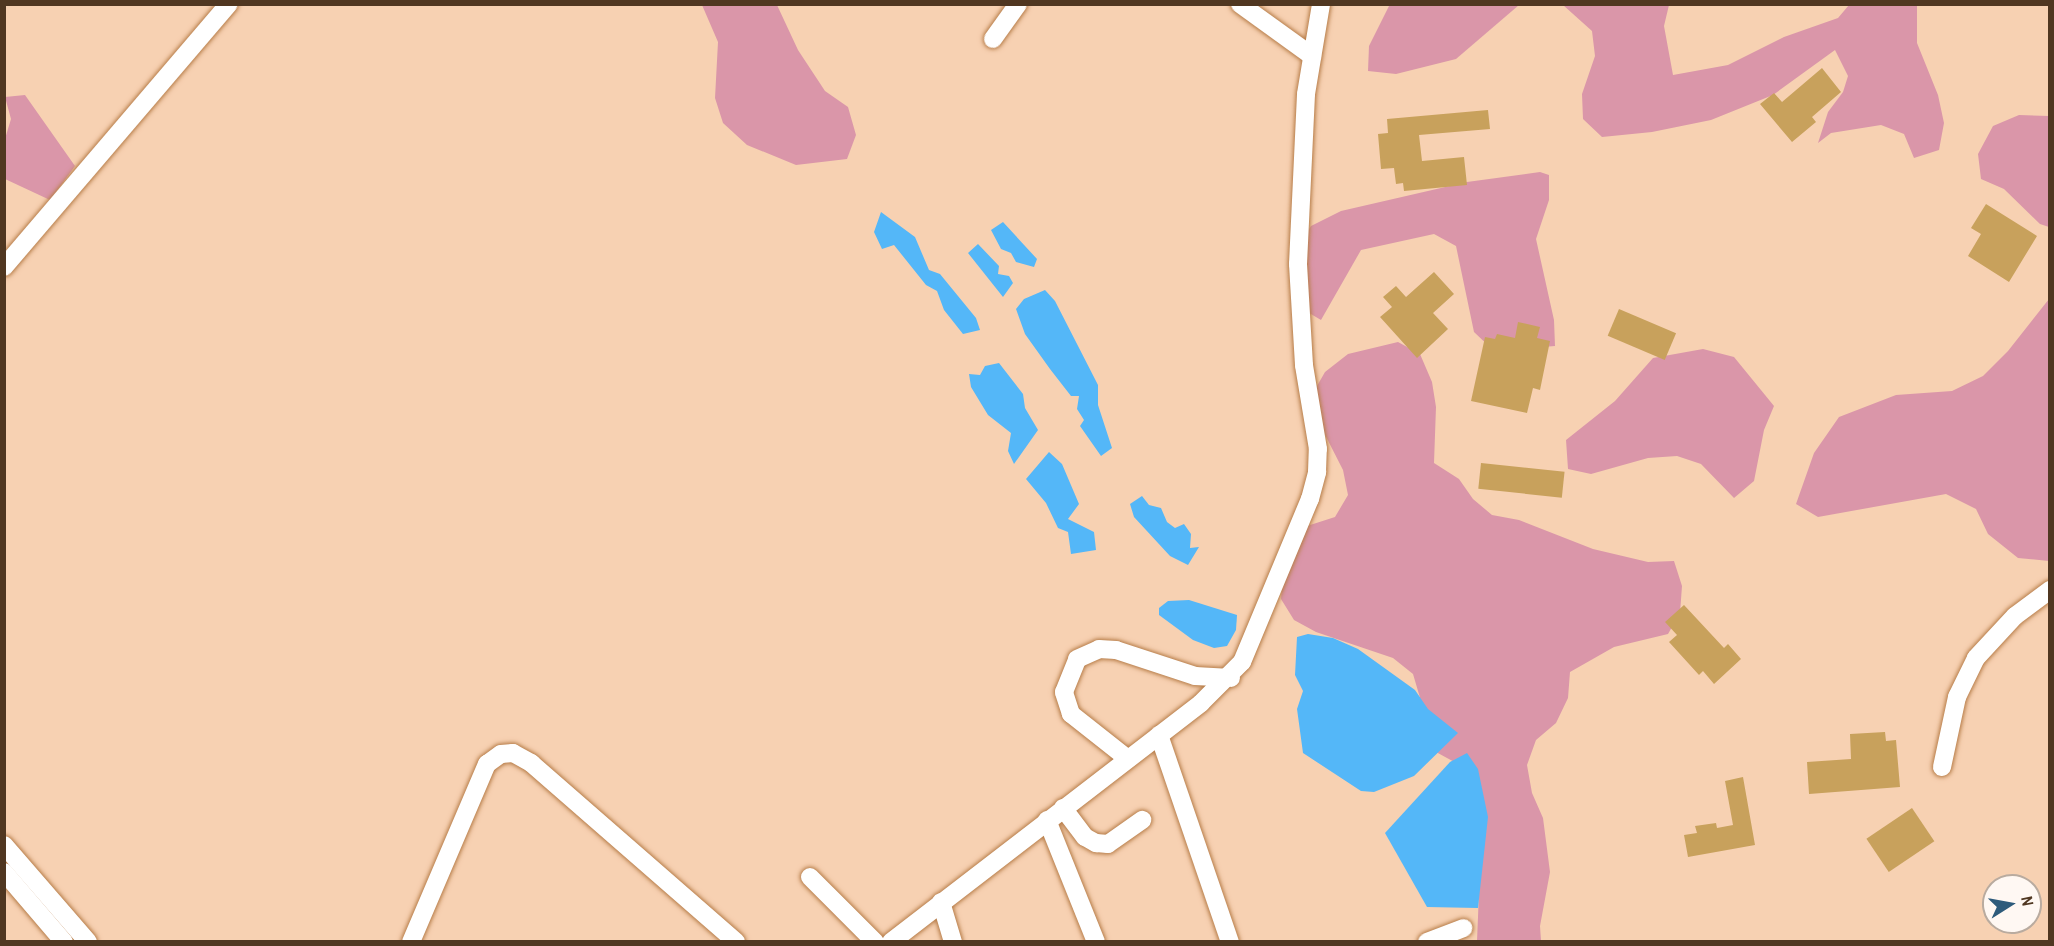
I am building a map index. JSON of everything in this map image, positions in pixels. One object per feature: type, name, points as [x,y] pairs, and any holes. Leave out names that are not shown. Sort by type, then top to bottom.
[{"type":"street","points":[[4,267],[229,4]]},
{"type":"street","points":[[993,39],[1018,4]]},
{"type":"street","points":[[1240,4],[1312,56]]},
{"type":"street","points":[[891,942],[1231,678],[1242,662],[1287,557],[1317,472],[1318,449],[1304,365],[1299,264],[1306,94],[1321,4]]},
{"type":"street","points":[[1942,767],[1958,697],[1976,658],[2015,616],[2049,590]]},
{"type":"street","points":[[1128,759],[1071,714],[1064,692],[1077,659],[1099,649],[1116,650],[1195,676],[1231,678]]},
{"type":"street","points":[[1159,735],[1230,942]]},
{"type":"street","points":[[411,942],[487,764],[507,753],[516,754],[531,763],[736,942]]},
{"type":"street","points":[[1064,808],[1085,837],[1096,843],[1108,844],[1142,820]]},
{"type":"street","points":[[1047,820],[1096,942]]},
{"type":"street","points":[[4,845],[88,942]]},
{"type":"street","points":[[4,872],[64,942]]},
{"type":"street","points":[[810,877],[875,942]]},
{"type":"street","points":[[940,902],[953,942]]},
{"type":"street","points":[[1427,942],[1463,928]]},
{"type":"shaded area","points":[[1390,4],[1519,5],[1456,59],[1396,74],[1368,71],[1369,46]]},
{"type":"shaded area","points":[[702,5],[777,5],[798,50],[825,91],[848,107],[856,135],[847,159],[796,165],[747,145],[723,123],[715,98],[718,42]]},
{"type":"shaded area","points":[[1563,5],[1669,5],[1664,26],[1673,75],[1728,65],[1784,37],[1838,18],[1849,5],[1917,5],[1917,43],[1938,95],[1944,123],[1939,150],[1914,158],[1904,134],[1881,125],[1831,133],[1818,143],[1828,112],[1843,92],[1848,76],[1835,50],[1773,95],[1711,120],[1652,132],[1602,137],[1583,119],[1582,94],[1595,56],[1592,31]]},
{"type":"shaded area","points":[[25,95],[75,166],[50,200],[5,179],[4,142],[11,119],[5,97]]},
{"type":"shaded area","points":[[2019,115],[2049,116],[2049,227],[2040,224],[2004,189],[1981,179],[1978,154],[1993,126]]},
{"type":"shaded area","points":[[1540,172],[1549,175],[1549,200],[1536,239],[1554,320],[1555,346],[1494,351],[1474,332],[1456,246],[1434,234],[1361,250],[1321,320],[1299,307],[1296,252],[1311,226],[1341,211],[1467,182]]},
{"type":"shaded area","points":[[2049,299],[2049,561],[2018,558],[1988,534],[1976,509],[1946,494],[1818,517],[1796,504],[1814,453],[1839,417],[1896,395],[1952,391],[1983,376],[2008,351]]},
{"type":"shaded area","points":[[1398,342],[1420,354],[1432,382],[1436,407],[1434,463],[1459,479],[1473,499],[1492,515],[1519,520],[1593,549],[1648,562],[1674,561],[1682,586],[1680,613],[1668,634],[1614,647],[1570,672],[1568,698],[1556,723],[1536,740],[1527,765],[1532,793],[1543,818],[1550,872],[1540,926],[1541,941],[1477,941],[1480,868],[1458,764],[1436,752],[1413,674],[1393,658],[1316,632],[1294,620],[1281,599],[1283,573],[1307,526],[1335,517],[1348,495],[1343,470],[1317,419],[1313,393],[1325,372],[1348,354]]},
{"type":"shaded area","points":[[1703,349],[1734,357],[1774,406],[1764,430],[1754,481],[1734,498],[1701,464],[1677,456],[1648,458],[1591,474],[1568,469],[1566,440],[1615,401],[1653,358]]},
{"type":"water","points":[[881,212],[915,237],[929,270],[940,274],[976,318],[980,330],[963,334],[944,310],[937,291],[926,285],[894,245],[882,249],[874,232]]},
{"type":"water","points":[[1003,222],[1037,259],[1034,267],[1016,262],[1011,253],[1001,249],[991,230]]},
{"type":"water","points":[[978,244],[999,266],[998,274],[1009,276],[1013,283],[1003,297],[968,253]]},
{"type":"water","points":[[1045,290],[1055,301],[1098,385],[1098,405],[1112,448],[1101,456],[1080,426],[1084,420],[1077,409],[1079,396],[1071,396],[1050,369],[1025,334],[1016,309],[1024,299]]},
{"type":"water","points":[[999,363],[1023,394],[1025,408],[1038,430],[1014,464],[1008,451],[1011,433],[988,415],[971,387],[969,374],[980,375],[985,366]]},
{"type":"water","points":[[1049,452],[1062,464],[1079,504],[1068,519],[1094,532],[1096,550],[1071,554],[1068,532],[1058,528],[1046,503],[1026,479]]},
{"type":"water","points":[[1142,496],[1149,505],[1161,508],[1167,522],[1175,528],[1184,524],[1191,534],[1190,548],[1199,547],[1188,565],[1170,556],[1134,517],[1130,504]]},
{"type":"water","points":[[1189,600],[1237,615],[1236,630],[1227,646],[1214,648],[1193,640],[1159,615],[1159,608],[1168,601]]},
{"type":"water","points":[[1308,634],[1333,638],[1358,649],[1415,690],[1428,709],[1458,733],[1414,776],[1374,792],[1361,791],[1303,753],[1297,709],[1303,691],[1295,675],[1297,637]]},
{"type":"water","points":[[1467,753],[1478,769],[1488,817],[1478,908],[1427,907],[1385,833],[1450,762]]},
{"type":"building","points":[[1822,68],[1841,92],[1812,117],[1816,122],[1792,142],[1760,104],[1774,93],[1782,102]]},
{"type":"building","points":[[1488,110],[1490,129],[1419,135],[1422,161],[1464,157],[1467,185],[1404,191],[1403,183],[1396,184],[1394,168],[1381,169],[1378,134],[1388,133],[1387,119]]},
{"type":"building","points":[[1986,204],[2037,236],[2009,282],[1968,256],[1981,234],[1971,228]]},
{"type":"building","points":[[1434,272],[1454,294],[1433,313],[1448,329],[1417,358],[1380,317],[1392,307],[1383,297],[1396,286],[1406,297]]},
{"type":"building","points":[[1619,309],[1676,333],[1665,360],[1608,336]]},
{"type":"building","points":[[1518,322],[1540,327],[1537,338],[1550,341],[1540,390],[1533,388],[1527,413],[1471,401],[1485,337],[1495,339],[1497,334],[1515,338]]},
{"type":"building","points":[[1481,463],[1565,472],[1562,498],[1478,489]]},
{"type":"building","points":[[1684,605],[1724,648],[1728,644],[1741,659],[1714,684],[1703,671],[1699,675],[1669,642],[1677,635],[1665,622]]},
{"type":"building","points":[[1885,732],[1886,741],[1896,740],[1900,787],[1809,794],[1807,762],[1851,759],[1850,734]]},
{"type":"building","points":[[1743,777],[1755,845],[1688,857],[1684,835],[1697,833],[1695,826],[1716,823],[1717,828],[1733,825],[1725,781]]},
{"type":"building","points":[[1912,808],[1934,841],[1889,872],[1866,839]]}]
